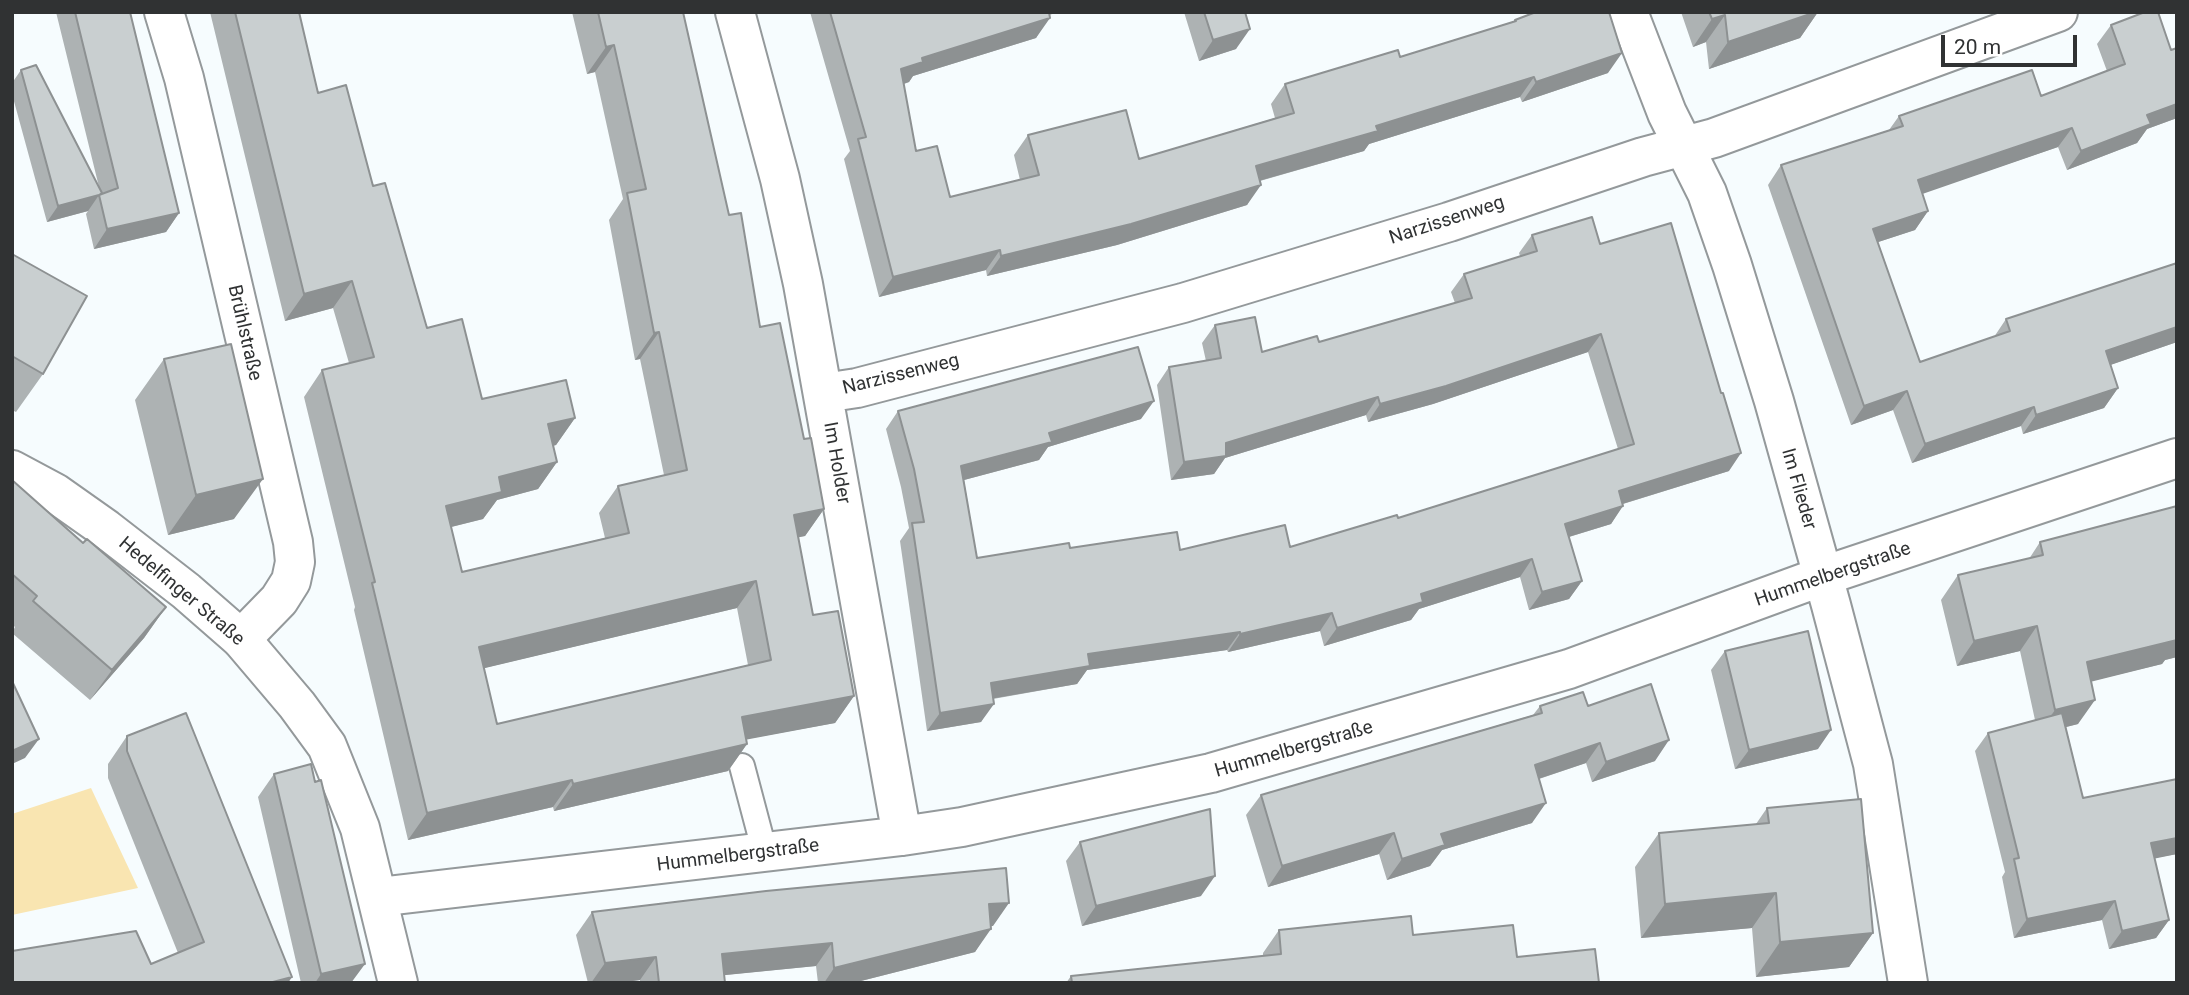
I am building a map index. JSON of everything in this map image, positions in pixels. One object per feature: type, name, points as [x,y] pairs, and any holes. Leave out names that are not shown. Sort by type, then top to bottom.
[{"type":"street","name":"Brühlstraße","points":[[164,12],[184,78],[293,542],[295,562],[291,581],[279,600],[241,639]]},
{"type":"street","name":"Im Holder","points":[[735,12],[780,179],[824,393],[902,836]]},
{"type":"street","name":"Im Flieder","points":[[1628,12],[1667,113],[1707,193],[1732,265],[1824,576],[1872,764],[1908,983]]},
{"type":"street","name":"Narzissenweg","points":[[824,393],[857,388],[1183,303],[1449,222],[1811,104],[2058,12]]},
{"type":"street","name":"Hummelbergstraße","points":[[378,897],[902,836],[962,827],[1198,776],[1569,669],[1824,576],[2177,458]]},
{"type":"street","name":"Hedelfinger Straße","points":[[12,470],[55,493],[186,591],[241,639],[297,705],[327,746],[360,828],[398,983]]},
{"type":"lane","points":[[742,766],[765,853]]},
{"type":"shaded area","points":[[91,788],[138,888],[12,915],[12,814]]},
{"type":"building","points":[[75,12],[130,12],[179,213],[107,229],[99,195],[118,188]]},
{"type":"building","points":[[235,12],[299,12],[318,93],[346,85],[373,186],[385,183],[427,328],[462,319],[482,399],[566,380],[575,418],[548,424],[557,462],[499,477],[502,492],[446,506],[462,572],[629,533],[618,486],[687,470],[659,332],[654,333],[627,193],[646,189],[614,45],[606,47],[598,12],[683,12],[729,215],[741,213],[760,327],[780,323],[804,439],[811,438],[824,509],[794,515],[813,615],[838,611],[854,696],[742,717],[747,744],[573,784],[572,780],[427,813],[372,583],[375,582],[322,370],[374,357],[352,281],[304,294]],"holes":[[[756,581],[771,660],[497,724],[479,647]]]},
{"type":"building","points":[[830,12],[1049,12],[1050,18],[922,58],[923,62],[901,69],[916,151],[937,146],[950,197],[1039,175],[1028,135],[1126,110],[1139,159],[1294,113],[1285,84],[1398,50],[1400,57],[1516,21],[1536,12],[1609,12],[1622,53],[1536,82],[1534,77],[1376,126],[1378,131],[1256,166],[1261,185],[1131,224],[1001,256],[1000,250],[893,277],[858,139],[866,137]]},
{"type":"building","points":[[1204,12],[1245,12],[1250,29],[1213,40]]},
{"type":"building","points":[[1709,12],[1816,12],[1728,42],[1725,15],[1712,19]]},
{"type":"building","points":[[2145,12],[2158,12],[2171,50],[2177,48],[2177,104],[2147,115],[2151,124],[2081,151],[2072,128],[1918,180],[1928,211],[1873,229],[1920,362],[2010,331],[2006,319],[2177,263],[2177,327],[2106,351],[2118,388],[2036,415],[2034,407],[1925,444],[1907,391],[1864,406],[1781,165],[1903,126],[1899,116],[2032,70],[2041,96],[2125,64],[2111,25]]},
{"type":"building","points":[[36,65],[102,193],[99,195],[58,206],[21,70]]},
{"type":"building","points":[[1592,217],[1600,244],[1671,223],[1741,453],[1619,491],[1623,506],[1565,524],[1582,581],[1542,592],[1532,559],[1421,594],[1423,602],[1337,628],[1332,613],[1240,634],[1088,654],[1090,666],[991,683],[994,704],[940,713],[912,523],[924,522],[914,469],[898,411],[1138,347],[1154,401],[1049,433],[1052,442],[961,466],[977,558],[1069,543],[1070,548],[1177,532],[1180,550],[1285,525],[1290,547],[1397,515],[1398,518],[1634,444],[1601,334],[1446,386],[1380,404],[1378,397],[1226,443],[1226,456],[1184,462],[1169,367],[1221,358],[1215,325],[1255,317],[1262,352],[1317,336],[1319,342],[1472,298],[1464,274],[1537,251],[1532,235]]},
{"type":"building","points":[[12,254],[87,296],[43,374],[12,356]]},
{"type":"building","points":[[231,344],[263,479],[196,495],[164,359]]},
{"type":"building","points":[[12,480],[83,543],[87,539],[166,607],[112,670],[33,601],[37,596],[12,574]]},
{"type":"building","points":[[2177,506],[2177,640],[2087,662],[2095,700],[2055,710],[2037,626],[1974,641],[1958,575],[2043,555],[2040,542]]},
{"type":"building","points":[[1808,631],[1831,730],[1749,750],[1725,651]]},
{"type":"building","points":[[12,681],[39,739],[12,751]]},
{"type":"building","points":[[1651,684],[1669,740],[1606,762],[1600,743],[1535,765],[1546,803],[1441,834],[1445,845],[1402,859],[1394,833],[1282,866],[1261,795],[1542,713],[1540,706],[1583,692],[1588,706]]},
{"type":"building","points":[[186,713],[292,977],[269,983],[12,983],[12,951],[136,931],[151,964],[204,942],[127,751],[127,736]]},
{"type":"building","points":[[2062,713],[2083,798],[2177,779],[2177,838],[2151,843],[2169,920],[2122,931],[2115,901],[2027,919],[2014,859],[2019,858],[1988,733]]},
{"type":"building","points":[[311,764],[315,782],[321,780],[365,964],[321,974],[274,774]]},
{"type":"building","points":[[1861,799],[1873,933],[1780,942],[1776,893],[1665,904],[1659,833],[1769,823],[1767,808]]},
{"type":"building","points":[[1210,809],[1215,876],[1096,906],[1080,842]]},
{"type":"building","points":[[1006,868],[1009,903],[989,904],[991,929],[834,968],[832,943],[722,954],[725,983],[659,983],[656,957],[605,963],[592,912],[766,891]]},
{"type":"building","points":[[1411,916],[1413,935],[1513,925],[1517,957],[1595,949],[1599,983],[1072,983],[1071,976],[1281,954],[1279,930]]}]
